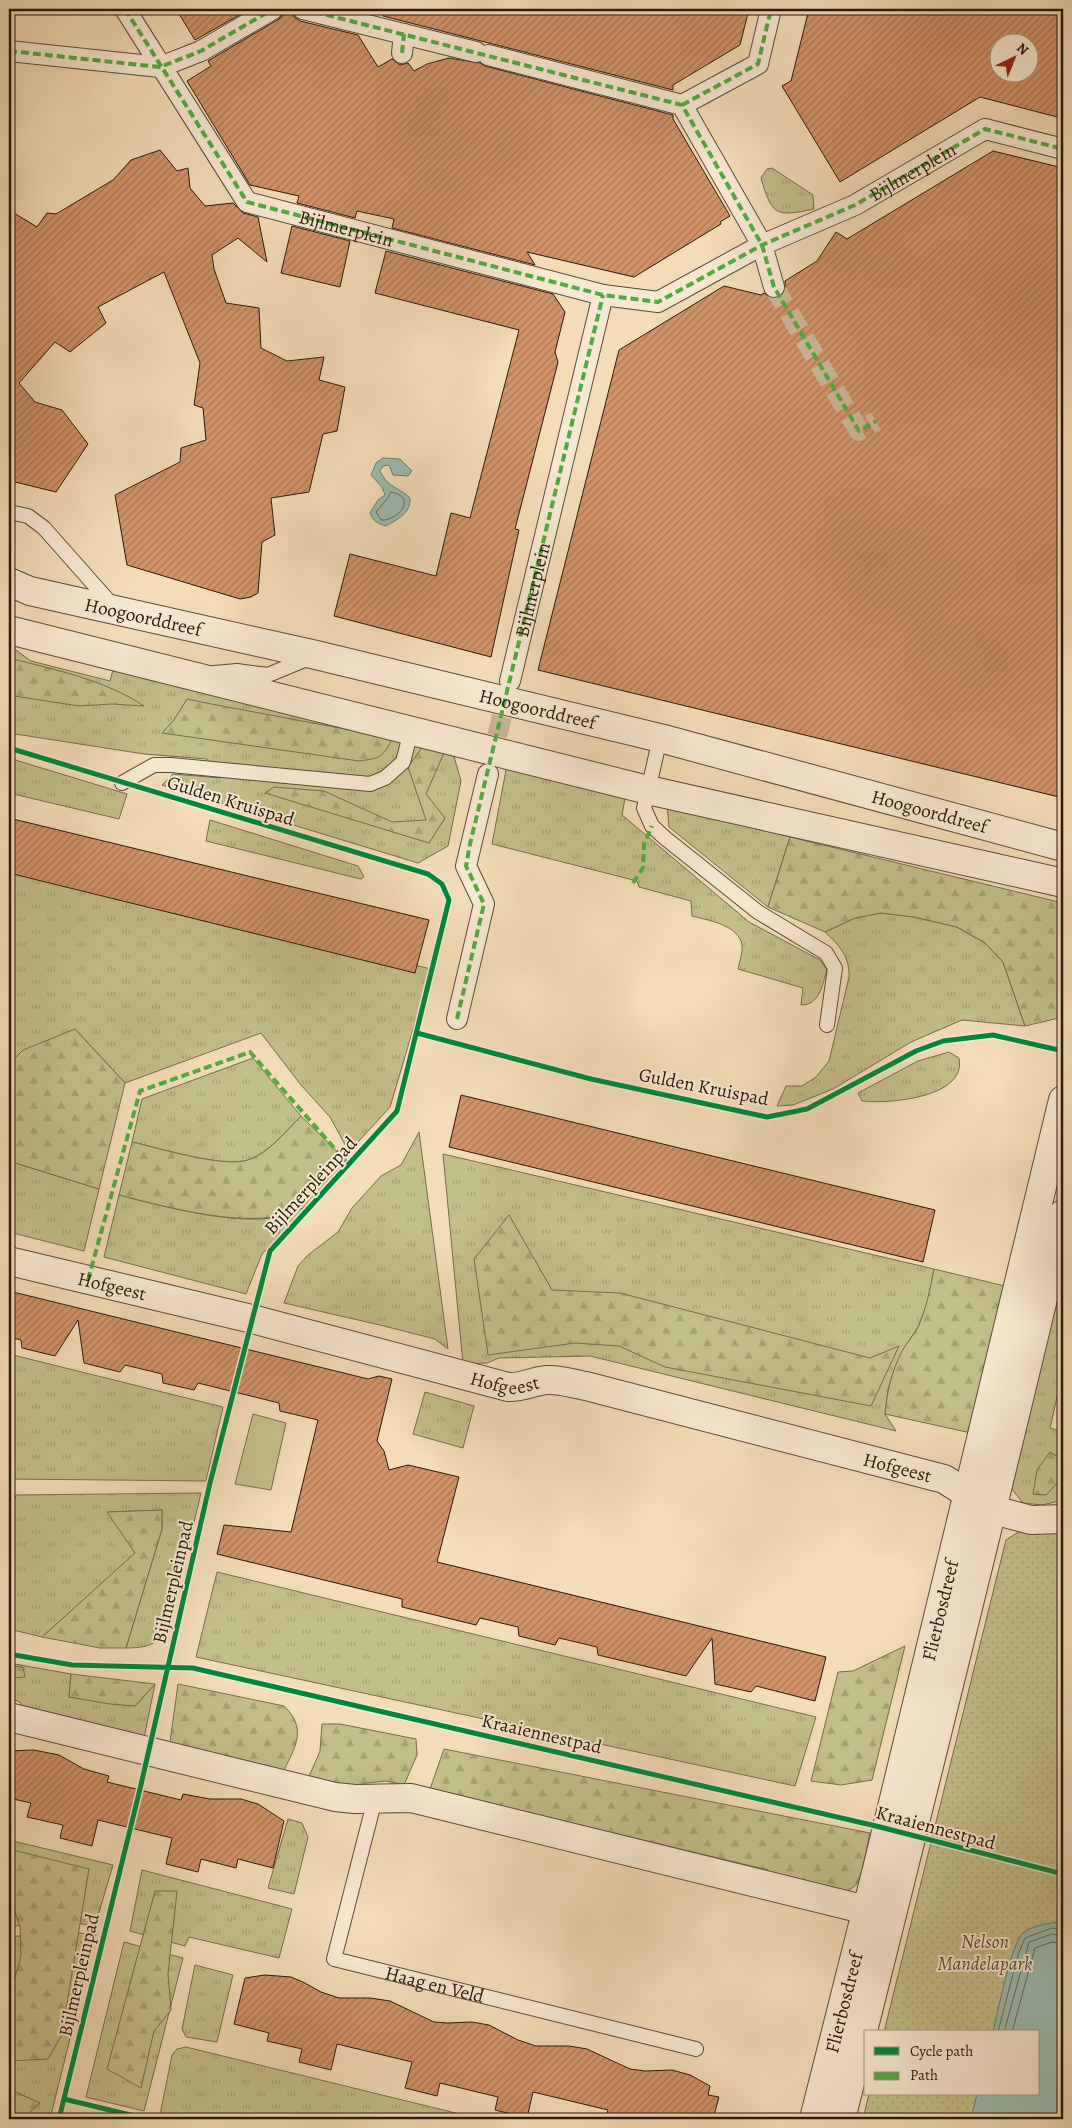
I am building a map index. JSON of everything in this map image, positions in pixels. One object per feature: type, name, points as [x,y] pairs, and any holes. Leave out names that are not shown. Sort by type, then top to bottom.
[{"type":"street","name":"Bijlmerplein","points":[[125,9],[247,202],[603,295],[658,302],[762,245],[855,205],[985,129],[1063,149]]},
{"type":"street","points":[[9,51],[160,67],[201,51],[273,9]]},
{"type":"street","points":[[303,9],[403,44],[482,54],[682,105],[758,64],[771,9]]},
{"type":"street","points":[[682,105],[762,245],[774,287]]},
{"type":"street","name":"Bijlmerplein","points":[[510,681],[603,295]]},
{"type":"street","name":"Hoogoorddreef","points":[[11,582],[30,591],[316,655],[660,738],[1060,844]]},
{"type":"street","points":[[9,630],[648,790],[1062,884]]},
{"type":"street","points":[[457,1019],[484,904],[466,866],[488,774]]},
{"type":"street","name":"Flierbosdreef","points":[[909,1794],[966,1494],[1063,1100]]},
{"type":"street","name":"Flierbosdreef","points":[[841,2119],[879,1913],[891,1864],[909,1794],[966,1614],[993,1510],[1063,1214]]},
{"type":"street","name":"Hofgeest","points":[[9,1261],[252,1319],[508,1387],[519,1388],[533,1382],[549,1380],[586,1386],[944,1479],[993,1510]]},
{"type":"street","points":[[993,1510],[1031,1520],[1063,1518]]},
{"type":"street","points":[[9,1717],[335,1797],[355,1799],[411,1798],[879,1913]]},
{"type":"street","name":"Flierbosdreef","points":[[814,2119],[879,1913]]},
{"type":"lane","points":[[9,512],[28,516],[44,528],[116,610]]},
{"type":"lane","points":[[189,674],[237,671],[268,675],[316,655]]},
{"type":"lane","points":[[122,783],[154,765],[171,765],[370,784],[385,778],[403,762],[411,731]]},
{"type":"lane","points":[[660,738],[644,808],[652,826],[758,912],[826,953],[835,968],[827,1025]]},
{"type":"lane","name":"Haag en Veld","points":[[375,1799],[334,1959],[696,2049]]},
{"type":"green space","points":[[772,168],[813,195],[814,209],[791,213],[777,211],[769,200],[761,178],[767,169]]},
{"type":"green space","points":[[9,645],[31,661],[110,681],[114,666],[453,753],[461,781],[448,846],[418,863],[162,785],[173,774],[221,778],[207,759],[144,754],[9,733]]},
{"type":"green space","points":[[9,658],[95,682],[144,706],[112,704],[79,706],[14,696],[9,690]]},
{"type":"green space","points":[[187,699],[393,738],[380,756],[359,761],[162,733],[174,720]]},
{"type":"green space","points":[[428,739],[447,746],[426,794],[445,818],[429,843],[265,793],[274,787],[324,791],[392,822],[426,820],[408,767]]},
{"type":"green space","points":[[12,759],[127,794],[119,819],[9,793],[9,771]]},
{"type":"green space","points":[[507,765],[626,793],[622,815],[749,922],[820,960],[827,970],[822,988],[816,998],[812,1002],[801,1005],[803,988],[738,969],[742,947],[737,935],[720,924],[692,916],[691,901],[639,887],[637,881],[492,844]]},
{"type":"green space","points":[[667,803],[790,837],[768,907],[669,827]]},
{"type":"green space","points":[[210,820],[358,866],[364,877],[361,879],[206,841]]},
{"type":"green space","points":[[790,837],[1063,903],[1063,978],[1059,1018],[1025,1026],[1003,962],[985,943],[957,927],[914,917],[881,913],[855,918],[825,932],[768,907]]},
{"type":"green space","points":[[9,867],[431,969],[390,1107],[349,1152],[330,1117],[301,1085],[261,1033],[125,1083],[75,1029],[9,1084]]},
{"type":"green space","points":[[881,913],[914,917],[957,927],[985,943],[1003,962],[1025,1026],[962,1020],[911,1042],[833,1089],[793,1105],[777,1106],[786,1086],[802,1086],[816,1077],[829,1061],[849,977],[849,970],[843,952],[825,932],[855,918]]},
{"type":"green space","points":[[75,1029],[125,1083],[99,1189],[9,1161],[9,1084],[14,1059],[23,1050]]},
{"type":"green space","points":[[949,1052],[959,1058],[958,1071],[951,1082],[939,1090],[923,1096],[906,1099],[874,1102],[862,1101],[858,1093],[918,1061]]},
{"type":"green space","points":[[253,1058],[301,1116],[277,1141],[256,1157],[237,1162],[223,1161],[191,1156],[132,1142],[142,1099]]},
{"type":"green space","points":[[301,1116],[350,1164],[329,1189],[303,1208],[284,1215],[262,1218],[237,1218],[186,1211],[119,1195],[132,1142],[207,1159],[237,1162],[256,1157],[263,1152],[277,1141]]},
{"type":"green space","points":[[419,1132],[448,1349],[435,1339],[284,1303],[298,1266],[308,1255],[338,1232],[352,1208],[381,1176],[401,1165]]},
{"type":"green space","points":[[443,1154],[934,1269],[928,1302],[918,1327],[903,1350],[888,1389],[885,1414],[896,1431],[590,1356],[499,1358],[487,1363],[463,1364]]},
{"type":"green space","points":[[9,1161],[99,1189],[84,1251],[9,1232]]},
{"type":"green space","points":[[119,1195],[200,1214],[244,1219],[263,1219],[286,1215],[301,1209],[319,1198],[262,1254],[246,1294],[104,1257]]},
{"type":"green space","points":[[509,1215],[552,1290],[620,1293],[870,1358],[899,1346],[871,1406],[665,1367],[619,1346],[575,1343],[488,1355],[474,1259]]},
{"type":"green space","points":[[1063,1264],[1063,1371],[1050,1428],[1063,1432],[1063,1494],[1059,1501],[1042,1505],[1023,1503],[1011,1488]]},
{"type":"green space","points":[[934,1269],[1009,1287],[971,1433],[885,1414],[889,1389],[898,1359],[922,1318]]},
{"type":"green space","points":[[9,1354],[223,1407],[206,1481],[9,1479]]},
{"type":"green space","points":[[425,1392],[474,1406],[463,1448],[413,1434]]},
{"type":"green space","points":[[253,1414],[286,1423],[271,1490],[235,1484]]},
{"type":"green space","points":[[1050,1452],[1063,1460],[1063,1477],[1046,1495],[1033,1494],[1037,1470]]},
{"type":"green space","points":[[201,1493],[171,1618],[164,1633],[155,1642],[143,1647],[126,1648],[162,1529],[162,1510],[108,1512],[136,1553],[42,1637],[9,1629],[9,1514],[16,1495]]},
{"type":"green space","points":[[162,1510],[162,1529],[126,1648],[100,1648],[42,1637],[135,1553],[107,1512]]},
{"type":"green space","name":"Nelson Mandelapark","points":[[1063,1529],[1063,2119],[863,2119],[869,2096],[1040,2096],[1040,2030],[884,2030],[1006,1540],[1020,1531]]},
{"type":"green space","points":[[217,1572],[816,1717],[795,1786],[196,1657]]},
{"type":"green space","points":[[905,1646],[872,1780],[841,1785],[811,1781],[838,1672],[853,1671]]},
{"type":"green space","points":[[9,1663],[71,1674],[69,1697],[135,1706],[155,1684],[144,1738],[23,1708],[20,1702],[9,1698]]},
{"type":"green space","points":[[9,1666],[23,1667],[25,1677],[9,1678]]},
{"type":"green space","points":[[71,1674],[155,1684],[135,1706],[110,1704],[69,1697]]},
{"type":"green space","points":[[178,1684],[284,1706],[295,1722],[297,1737],[284,1770],[170,1742]]},
{"type":"green space","points":[[322,1724],[340,1724],[416,1739],[417,1755],[404,1785],[386,1781],[366,1783],[347,1790],[307,1781],[320,1751]]},
{"type":"green space","points":[[444,1749],[870,1833],[862,1872],[858,1882],[852,1888],[841,1892],[814,1894],[764,1889],[768,1870],[430,1789]]},
{"type":"green space","points":[[288,1819],[302,1823],[308,1837],[294,1894],[268,1888]]},
{"type":"green space","points":[[9,1840],[113,1865],[95,1926],[55,1920],[9,1927]]},
{"type":"green space","points":[[9,1849],[89,1869],[62,2034],[48,2059],[9,2061],[9,1999],[21,1956],[20,1927],[13,1906],[9,1903]]},
{"type":"green space","points":[[142,1870],[292,1909],[279,1958],[189,1937],[185,1946],[130,1931]]},
{"type":"green space","points":[[155,1891],[177,1891],[168,1974],[171,2010],[154,2031],[141,2088],[107,2069]]},
{"type":"green space","points":[[53,1932],[96,1934],[50,2119],[9,2119],[9,1937]]},
{"type":"green space","points":[[124,1942],[183,1958],[144,2111],[86,2097]]},
{"type":"green space","points":[[195,1965],[233,1975],[217,2042],[186,2037],[182,2029]]},
{"type":"green space","points":[[186,2047],[480,2119],[177,2119],[160,2115],[172,2055],[177,2049]]},
{"type":"green space","points":[[9,2089],[40,2103],[29,2113],[26,2119],[9,2119]]},
{"type":"water","points":[[383,458],[400,459],[412,471],[408,476],[393,475],[389,465],[383,466],[380,471],[390,484],[410,498],[406,512],[386,526],[376,522],[370,513],[378,500],[385,495],[382,487],[371,475],[376,463]]},
{"type":"water","points":[[1056,1922],[1056,1924],[1063,1925],[1063,2112],[1061,2119],[971,2119],[977,2096],[1040,2096],[1040,2030],[993,2030],[1014,1949],[1023,1933],[1039,1926]]},
{"type":"building","points":[[176,9],[250,9],[195,40]]},
{"type":"building","points":[[285,9],[291,9],[294,17],[300,21],[358,35],[378,67],[392,59],[400,65],[408,63],[414,71],[427,64],[449,58],[480,63],[485,66],[673,115],[673,119],[730,216],[720,222],[721,224],[634,277],[527,252],[535,265],[392,228],[394,219],[357,211],[355,218],[297,203],[299,196],[250,185],[187,81],[211,66],[208,61],[279,19],[284,14]]},
{"type":"building","points":[[384,9],[749,9],[740,45],[673,85],[673,90],[383,16]]},
{"type":"building","points":[[809,9],[1063,9],[1063,106],[1061,118],[980,97],[840,182],[782,86],[791,81]]},
{"type":"building","points":[[160,150],[177,171],[188,168],[190,188],[205,206],[233,203],[243,213],[258,217],[267,262],[238,238],[212,255],[214,269],[226,303],[259,308],[261,348],[287,361],[324,357],[319,380],[345,387],[337,431],[323,434],[309,492],[271,498],[275,535],[262,542],[258,593],[251,597],[240,599],[127,565],[115,495],[180,462],[181,448],[206,440],[203,408],[194,405],[200,363],[164,272],[98,307],[106,323],[70,352],[55,342],[19,383],[35,402],[62,410],[88,444],[56,492],[15,482],[9,474],[9,210],[37,227],[47,213],[56,214],[113,180],[131,160]]},
{"type":"building","points":[[993,151],[1063,168],[1063,798],[538,670],[619,350],[724,286],[761,295],[764,293],[771,298],[778,298],[785,290],[785,281],[817,261],[836,232],[847,239]]},
{"type":"building","points":[[292,226],[350,241],[340,287],[281,273]]},
{"type":"building","points":[[386,251],[553,294],[565,312],[555,352],[558,362],[515,529],[519,530],[491,657],[334,616],[350,554],[436,576],[451,513],[470,518],[519,330],[375,293]]},
{"type":"building","points":[[9,818],[429,920],[415,973],[9,873]]},
{"type":"building","points":[[461,1095],[935,1210],[923,1262],[449,1147]]},
{"type":"building","points":[[9,1291],[368,1379],[379,1376],[392,1379],[377,1441],[384,1451],[389,1470],[408,1465],[459,1477],[437,1562],[826,1657],[815,1701],[756,1686],[751,1692],[715,1684],[712,1638],[686,1676],[598,1655],[597,1647],[559,1638],[555,1645],[519,1636],[518,1627],[480,1618],[476,1625],[402,1607],[402,1599],[217,1554],[224,1525],[291,1532],[318,1420],[280,1411],[279,1403],[198,1383],[194,1390],[163,1383],[162,1374],[150,1371],[125,1365],[120,1372],[84,1363],[78,1320],[55,1356],[22,1348],[21,1340],[9,1337]]},
{"type":"building","points":[[34,1750],[59,1755],[84,1769],[109,1776],[107,1782],[181,1800],[183,1794],[210,1799],[241,1799],[258,1804],[284,1821],[273,1868],[238,1859],[236,1868],[201,1859],[198,1872],[166,1864],[172,1838],[98,1820],[92,1846],[60,1838],[63,1825],[27,1817],[31,1803],[9,1798],[9,1751]]},
{"type":"building","points":[[265,1975],[291,1977],[321,1992],[339,1998],[370,1998],[390,2001],[434,2022],[472,2022],[489,2025],[518,2040],[536,2046],[569,2046],[587,2049],[630,2069],[645,2071],[672,2070],[690,2075],[710,2086],[708,2095],[719,2097],[713,2119],[605,2119],[608,2110],[533,2092],[527,2118],[495,2110],[498,2097],[440,2083],[437,2096],[405,2088],[412,2062],[337,2044],[331,2070],[299,2062],[302,2049],[267,2041],[269,2033],[234,2024],[245,1978]]},
{"type":"tunnel","points":[[774,287],[859,431],[876,421]]},
{"type":"tunnel","points":[[490,765],[509,688]]},
{"type":"marked path","points":[[125,9],[247,202],[603,295],[658,302],[762,245],[855,205],[985,129],[1063,149]]},
{"type":"marked path","points":[[9,51],[160,67],[201,51],[273,9]]},
{"type":"marked path","points":[[303,9],[682,105],[762,245],[774,287],[859,431],[876,421]]},
{"type":"marked path","points":[[682,105],[758,64],[771,9]]},
{"type":"marked path","points":[[402,53],[404,34]]},
{"type":"marked path","points":[[457,1019],[484,904],[466,866],[470,844],[603,295]]},
{"type":"marked path","points":[[633,883],[643,868],[644,844],[652,826]]},
{"type":"marked path","points":[[88,1280],[140,1091],[250,1052],[349,1165]]},
{"type":"cycle path","name":"Gulden Kruispad","points":[[9,748],[428,874],[442,884],[449,900],[397,1111],[270,1251],[210,1483],[140,1789],[59,2119]]},
{"type":"cycle path","name":"Gulden Kruispad","points":[[417,1033],[591,1079],[767,1117],[807,1109],[916,1051],[943,1041],[993,1035],[1063,1051]]},
{"type":"cycle path","name":"Kraaiennestpad","points":[[9,1654],[72,1665],[193,1668],[876,1826],[1063,1874]]},
{"type":"cycle path","points":[[64,2099],[147,2119]]}]
